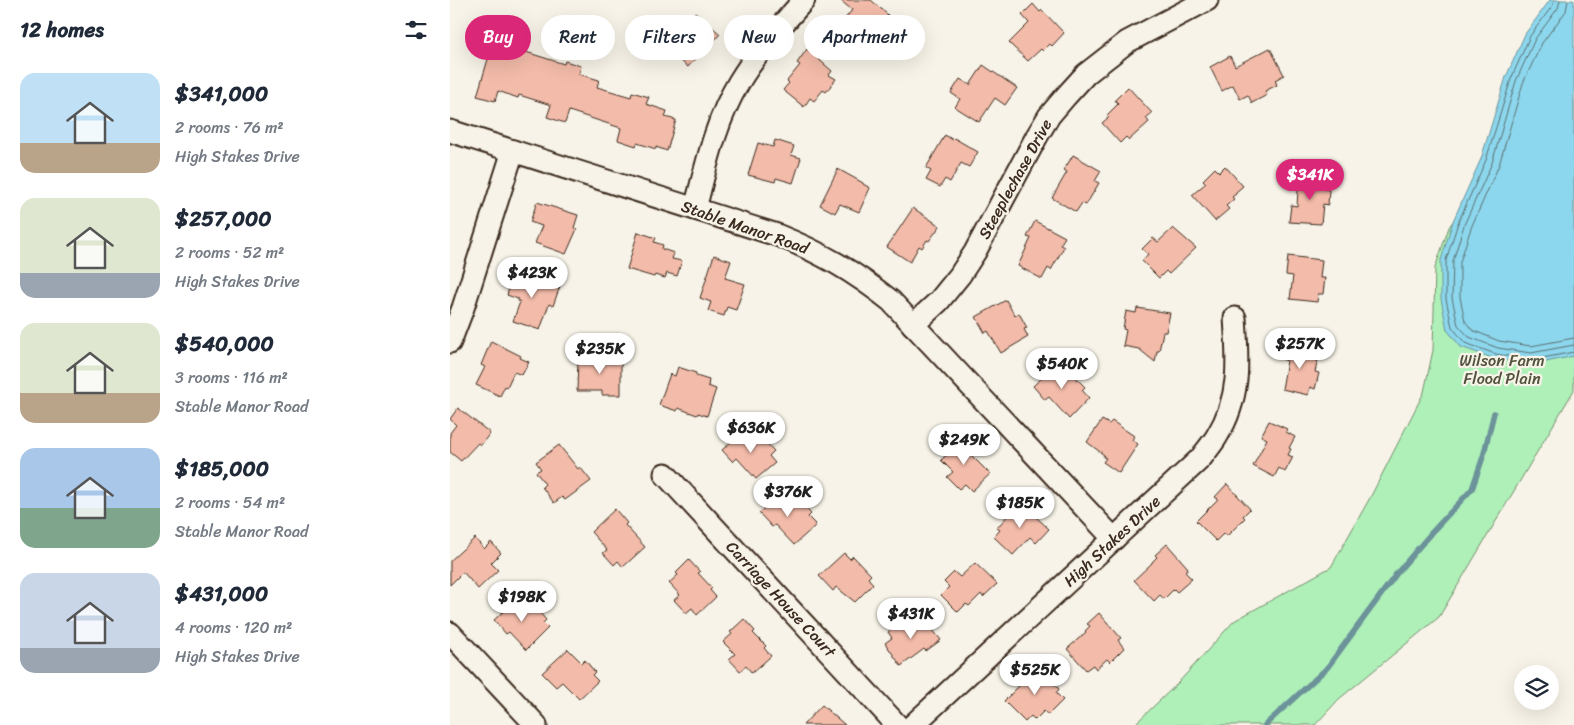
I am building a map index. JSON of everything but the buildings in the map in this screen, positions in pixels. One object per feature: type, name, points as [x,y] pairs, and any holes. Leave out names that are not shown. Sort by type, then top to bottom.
[{"type":"street","points":[[695,209],[710,152],[722,117],[739,82],[766,45],[804,0]]},
{"type":"street","name":"Steeplechase Drive","points":[[913,325],[939,301],[960,275],[975,252],[1036,136],[1049,116],[1066,96],[1086,74],[1127,42],[1206,0]]},
{"type":"street","name":"Stable Manor Road","points":[[450,131],[777,235],[829,259],[869,284],[890,301],[1114,539]]},
{"type":"street","points":[[450,342],[463,308],[513,151]]},
{"type":"street","name":"High Stakes Drive","points":[[913,725],[1201,458],[1217,436],[1236,389],[1238,361],[1235,318]]},
{"type":"street","name":"Carriage House Court","points":[[665,474],[897,725]]},
{"type":"street","points":[[450,633],[536,725]]},
{"type":"green space","name":"Wilson Farm Flood Plain","points":[[1574,100],[1574,390],[1439,617],[1339,699],[1315,725],[1134,725],[1178,683],[1234,621],[1331,567],[1371,496],[1424,392],[1433,350],[1435,268],[1449,227],[1475,189]]},
{"type":"water","points":[[1550,0],[1574,0],[1574,356],[1532,365],[1495,359],[1461,347],[1447,330],[1441,299],[1441,260],[1453,221],[1481,159],[1506,77],[1525,34]]},
{"type":"waterway","points":[[1265,725],[1327,668],[1397,573],[1472,489],[1483,457],[1494,413]]}]
